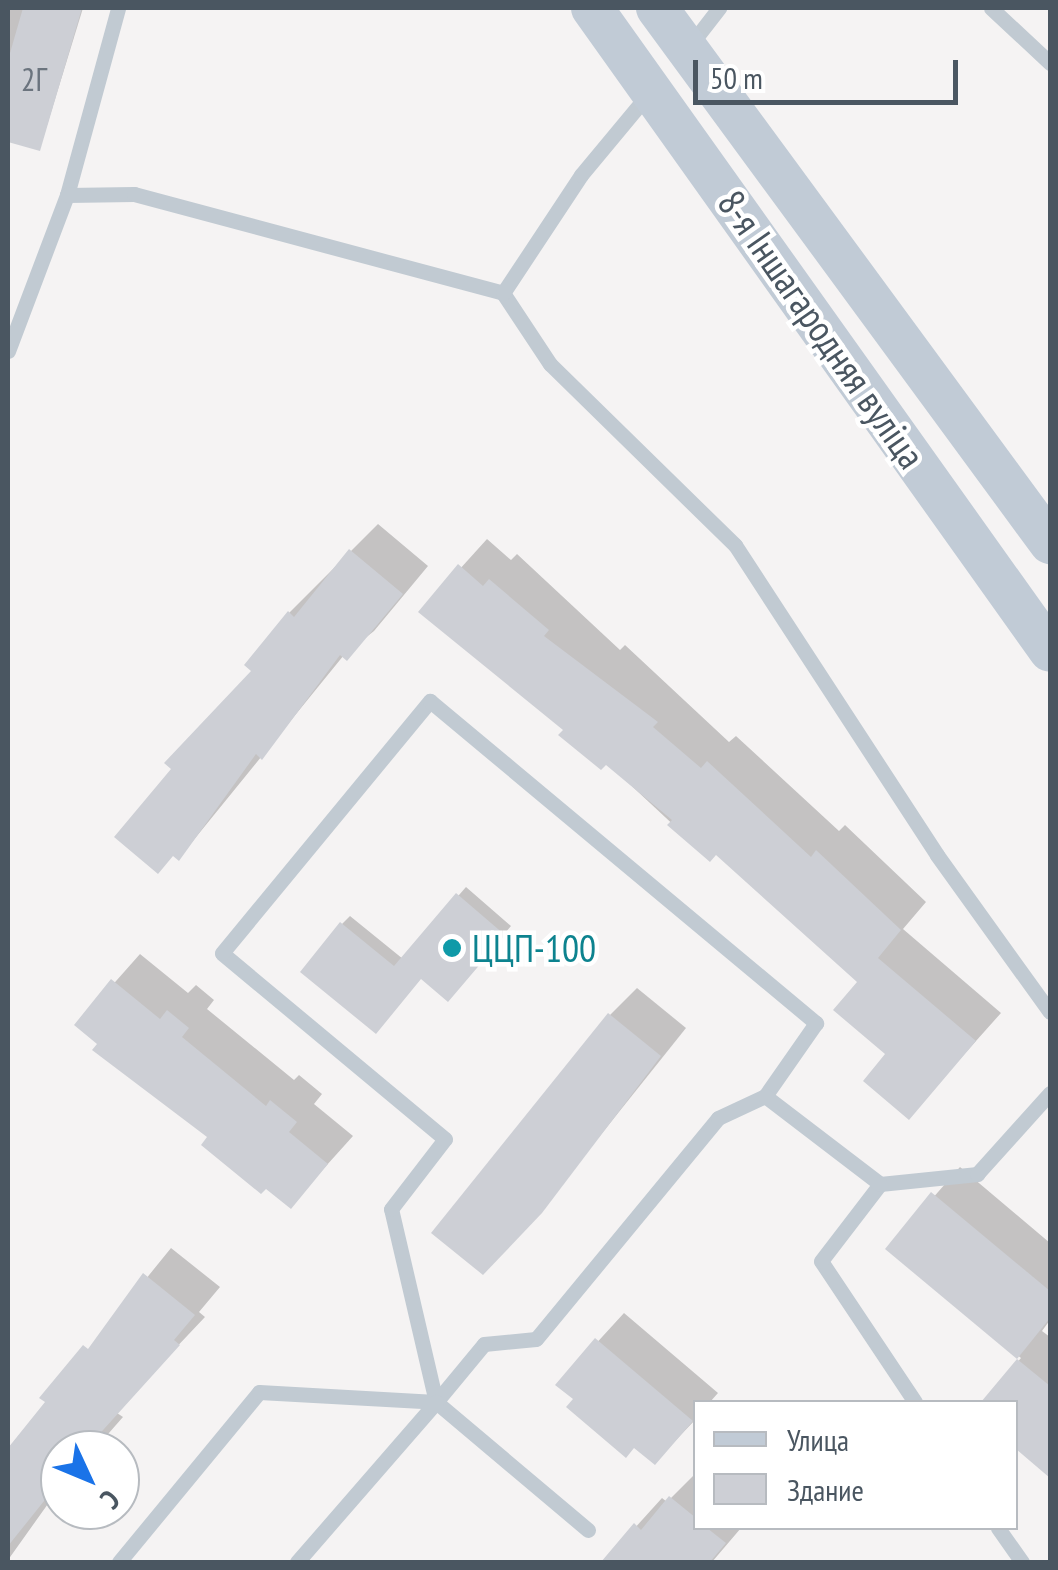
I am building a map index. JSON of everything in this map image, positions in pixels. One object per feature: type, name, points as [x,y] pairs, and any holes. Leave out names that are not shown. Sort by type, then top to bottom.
[{"type":"main road","name":"8-я Іншагародняя вуліца","points":[[592,8],[1048,641]]},
{"type":"main road","name":"8-я Іншагародняя вуліца","points":[[657,8],[1050,543]]},
{"type":"main road","points":[[652,90],[688,48]]},
{"type":"lane","points":[[8,351],[67,195],[118,8]]},
{"type":"lane","points":[[688,48],[719,8]]},
{"type":"lane","points":[[991,8],[1050,63]]},
{"type":"lane","points":[[503,293],[581,174],[652,90]]},
{"type":"lane","points":[[67,195],[134,194],[503,293],[550,364],[734,545],[938,855],[1050,1012]]},
{"type":"lane","points":[[297,1562],[436,1402],[484,1344],[536,1339],[718,1118],[765,1096],[816,1023],[430,701],[222,953],[445,1139],[392,1209],[436,1402]]},
{"type":"lane","points":[[765,1096],[880,1184],[976,1174],[1050,1094]]},
{"type":"lane","points":[[880,1184],[821,1262],[914,1400]]},
{"type":"lane","points":[[120,1562],[259,1392],[436,1402],[588,1530]]},
{"type":"lane","points":[[999,1530],[1022,1562]]},
{"type":"building","points":[[23,8],[82,8],[40,151],[8,142],[8,60]]},
{"type":"building","points":[[349,549],[403,594],[347,661],[340,655],[262,760],[256,754],[179,861],[173,856],[158,874],[114,837],[171,769],[164,763],[251,671],[244,665],[288,611],[294,617]]},
{"type":"building","points":[[458,564],[483,586],[489,579],[549,630],[544,636],[658,722],[653,727],[701,768],[707,761],[811,857],[816,850],[901,930],[878,958],[976,1041],[909,1120],[863,1081],[885,1054],[833,1010],[857,982],[716,855],[710,862],[667,825],[672,820],[606,765],[601,770],[558,735],[563,730],[418,612]]},
{"type":"building","points":[[456,893],[505,935],[448,1002],[421,979],[376,1034],[300,972],[340,922],[394,966]]},
{"type":"building","points":[[111,979],[160,1019],[167,1010],[189,1028],[182,1037],[266,1106],[270,1100],[297,1122],[289,1132],[328,1164],[291,1209],[266,1189],[261,1194],[201,1145],[207,1137],[92,1050],[97,1044],[74,1025]]},
{"type":"building","points":[[608,1013],[661,1056],[542,1213],[483,1275],[431,1233]]},
{"type":"building","points":[[931,1192],[1050,1291],[1050,1318],[1017,1359],[885,1249]]},
{"type":"building","points":[[143,1273],[195,1315],[174,1340],[180,1345],[103,1430],[40,1430],[40,1506],[8,1546],[8,1448],[45,1402],[39,1398],[83,1345],[88,1349]]},
{"type":"building","points":[[595,1338],[693,1421],[655,1465],[634,1448],[626,1458],[566,1407],[573,1399],[555,1385]]},
{"type":"building","points":[[1017,1359],[1050,1386],[1050,1478],[1018,1451],[1018,1400],[983,1400]]},
{"type":"building","points":[[669,1496],[693,1516],[693,1530],[710,1530],[726,1543],[710,1562],[601,1562],[634,1523],[641,1530]]},
{"type":"place","name":"ЦЦП-100","points":[[452,948]]}]
